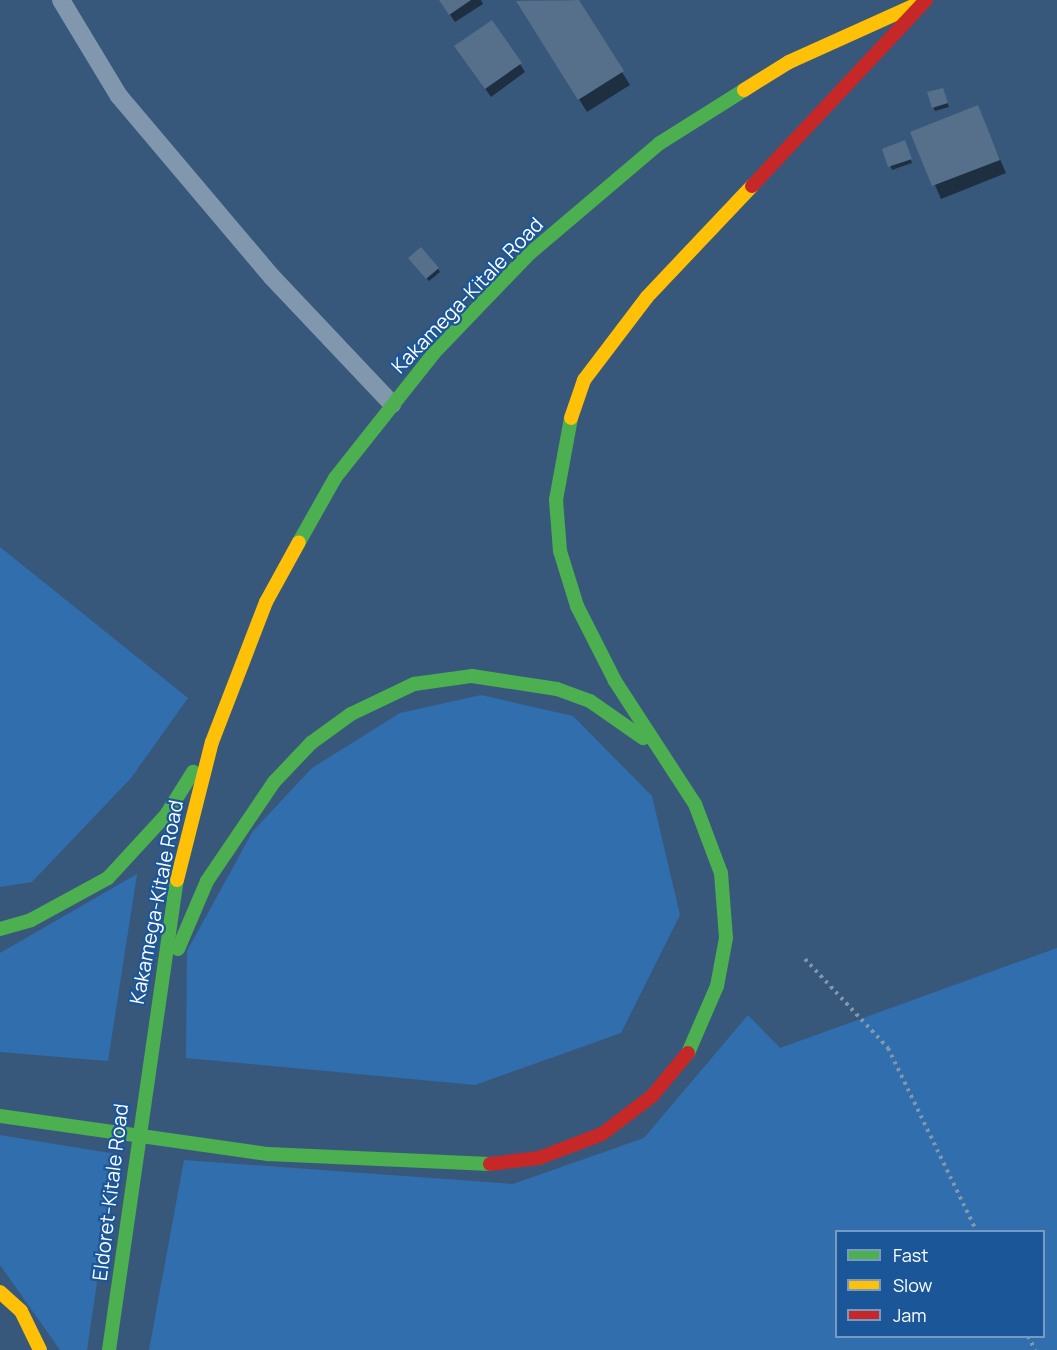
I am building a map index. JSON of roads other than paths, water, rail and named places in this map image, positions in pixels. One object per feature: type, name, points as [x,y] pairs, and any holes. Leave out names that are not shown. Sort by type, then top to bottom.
[{"type":"highway","name":"Kakamega-Kitale Road","points":[[150,1039],[182,853],[212,742],[266,602],[335,478],[392,404],[529,254],[660,143],[789,62],[926,0]]},
{"type":"highway","name":"Kakamega-Kitale Road","points":[[0,1116],[268,1154],[470,1166],[539,1158],[602,1134],[652,1096],[693,1047],[717,986],[726,938],[721,873],[695,804],[666,756],[615,681],[576,606],[560,551],[556,500],[565,436],[584,380],[647,297],[926,0]]},
{"type":"highway","name":"Kakamega-Kitale Road","points":[[150,1039],[177,953],[234,834],[310,743],[351,714],[414,684],[472,676],[512,679],[590,701],[666,756]]},
{"type":"highway","points":[[0,929],[31,920],[108,878],[166,815],[212,742]]},
{"type":"highway","name":"Eldoret-Kitale Road","points":[[109,1350],[150,1039]]},
{"type":"highway","points":[[0,1292],[21,1311],[40,1350]]},
{"type":"street","points":[[61,0],[119,96],[272,277],[392,404]]}]
